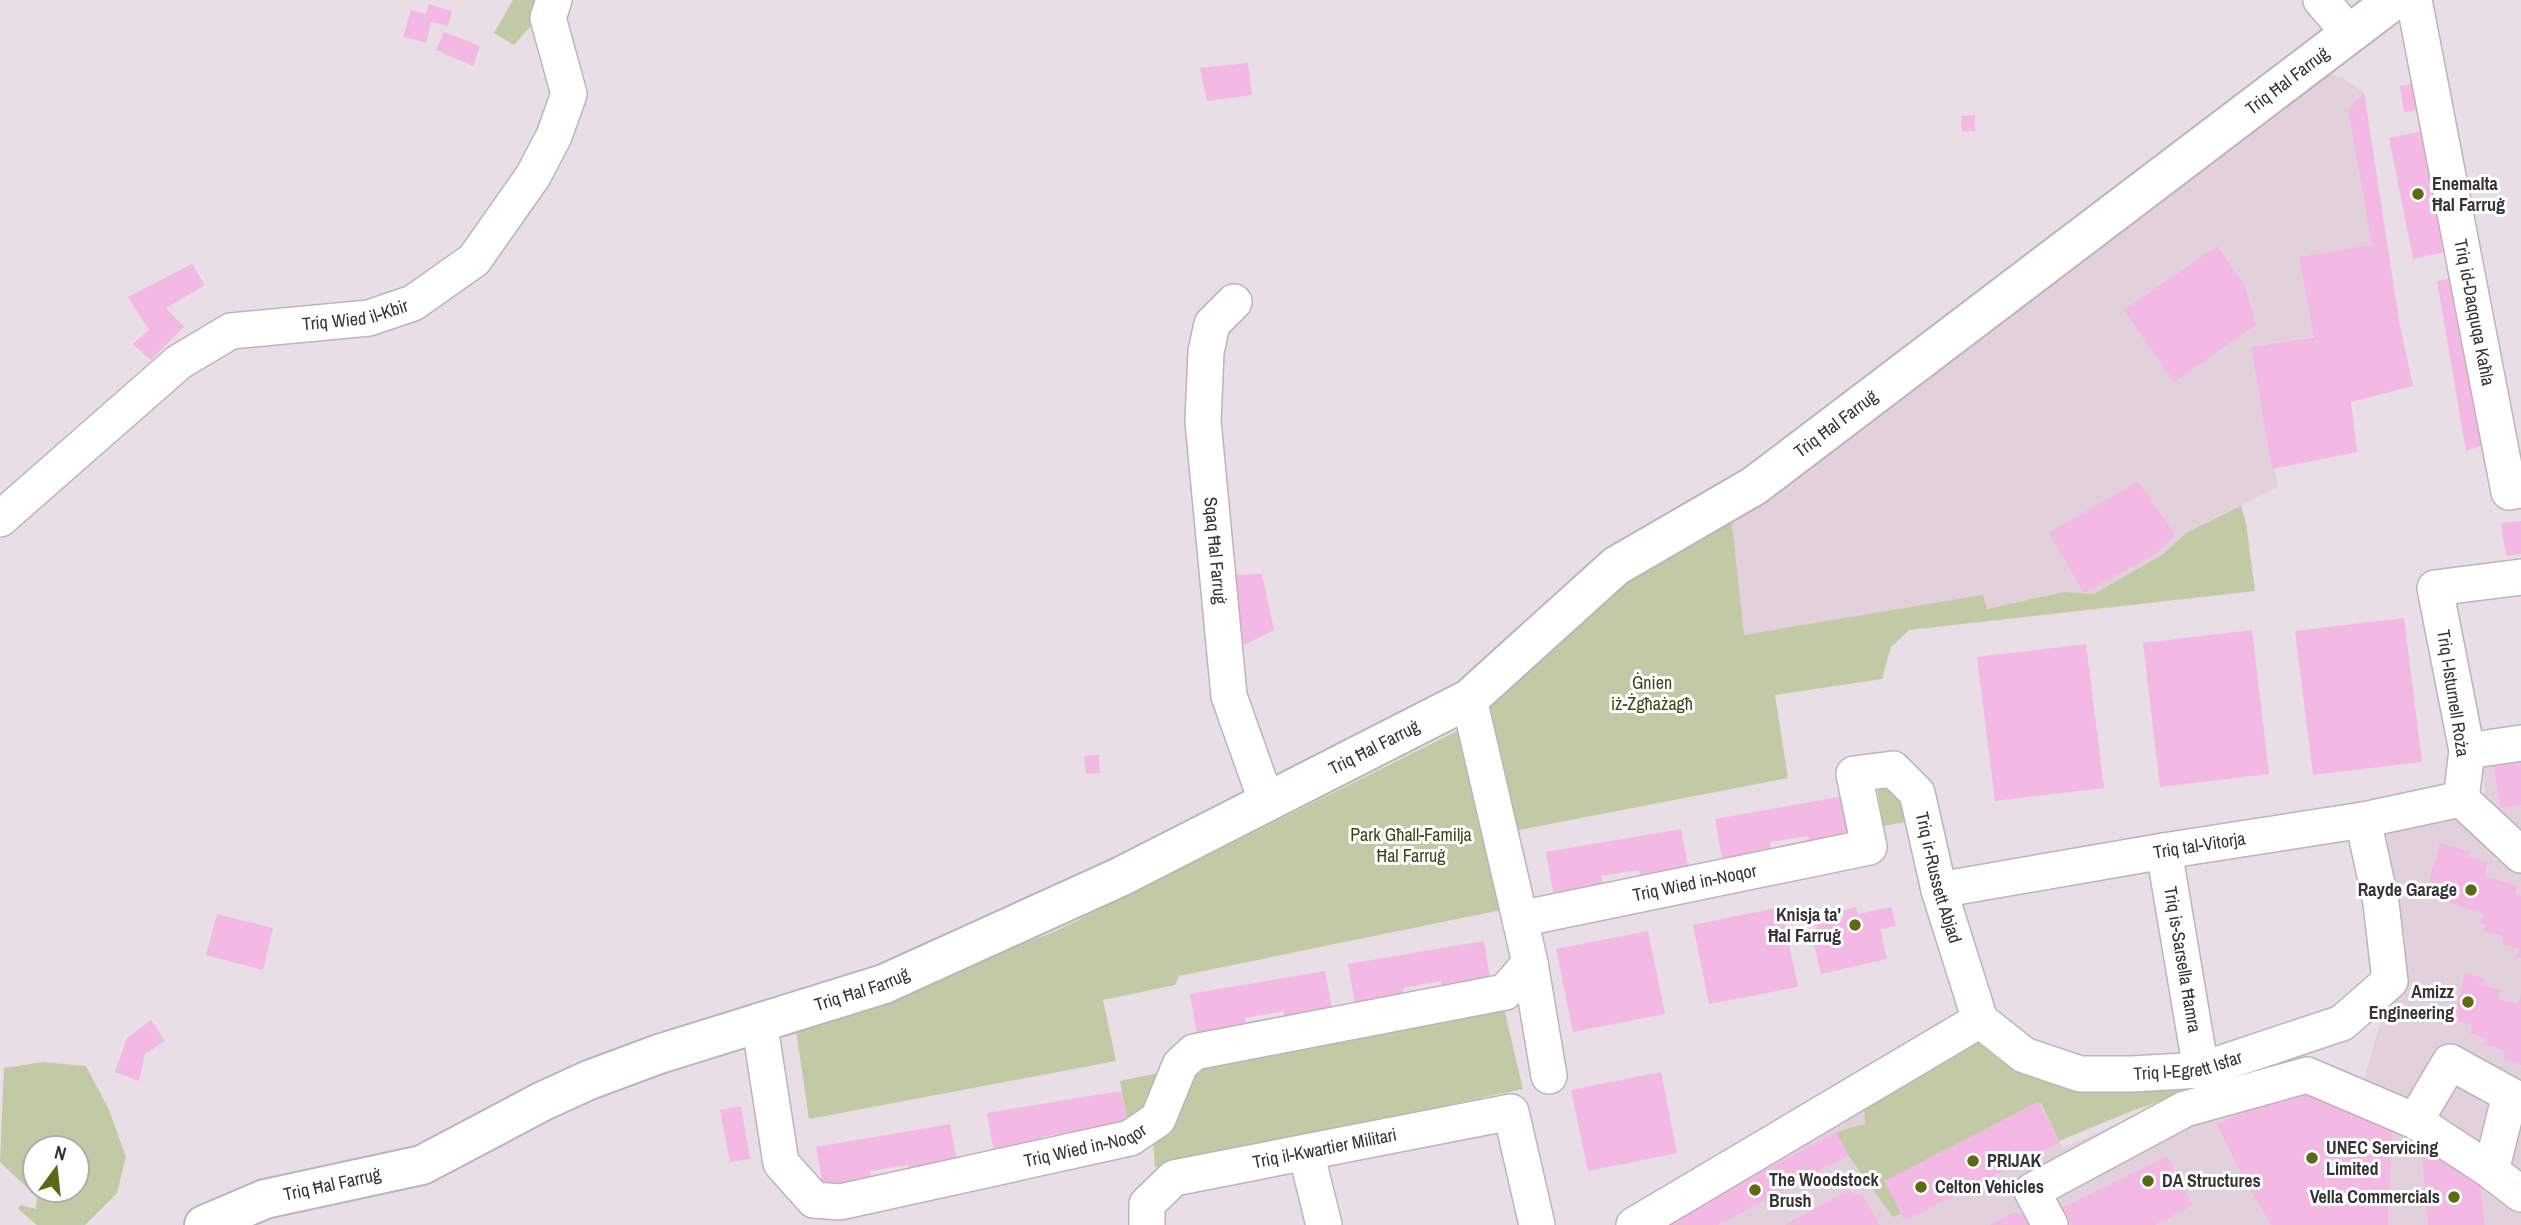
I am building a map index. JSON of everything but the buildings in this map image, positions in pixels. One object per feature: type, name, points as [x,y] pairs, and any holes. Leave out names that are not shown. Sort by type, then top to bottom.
[{"type":"main road","name":"Triq Ħal Farruġ","points":[[204,1225],[265,1199],[422,1166],[542,1101],[589,1080],[759,1021],[884,984],[1120,877],[1469,699],[1616,566],[1754,485],[2393,0]]},
{"type":"street","name":"Triq Wied il-Kbir","points":[[0,519],[179,362],[231,331],[369,318],[413,303],[474,260],[533,176],[554,136],[569,93],[548,18],[554,0]]},
{"type":"street","points":[[2321,0],[2350,33]]},
{"type":"street","name":"Triq id-Daqquqa Kaħla","points":[[2414,0],[2509,492],[2521,490]]},
{"type":"street","name":"Sqaq Ħal Farruġ","points":[[1234,302],[1212,324],[1206,352],[1203,421],[1229,696],[1268,803]]},
{"type":"street","name":"Triq l-Isturnell Roża","points":[[2461,799],[2467,751],[2435,588],[2521,577]]},
{"type":"street","points":[[1469,699],[1530,962],[1549,1076]]},
{"type":"street","points":[[2467,751],[2521,743]]},
{"type":"street","name":"Triq ir-Russett Abjad","points":[[1869,847],[1854,774],[1893,769],[1917,793],[1940,890],[1980,1020]]},
{"type":"street","points":[[2461,799],[2521,855]]},
{"type":"street","name":"Triq tal-Vitorja","points":[[1940,890],[2362,820],[2461,799]]},
{"type":"street","name":"Triq l-Egrett Isfar","points":[[1980,1020],[2024,1055],[2080,1074],[2201,1070],[2342,1023],[2390,981],[2381,903],[2362,820]]},
{"type":"street","name":"Triq Wied in-Noqor","points":[[1520,919],[1869,847]]},
{"type":"street","name":"Triq is-Sarsella Ħamra","points":[[2164,851],[2201,1070]]},
{"type":"street","name":"Triq Wied in-Noqor","points":[[759,1021],[781,1163],[814,1200],[840,1202],[1130,1138],[1158,1119],[1180,1065],[1194,1052],[1505,992],[1530,962]]},
{"type":"street","points":[[1634,1225],[1980,1020]]},
{"type":"street","points":[[2415,1121],[2450,1062],[2511,1095],[2491,1171]]},
{"type":"street","points":[[2050,1225],[2032,1191],[2185,1109],[2307,1075],[2415,1121],[2521,1194]]},
{"type":"street","name":"Triq il-Kwartier Militari","points":[[1147,1214],[1174,1178],[1511,1112],[1537,1225]]},
{"type":"street","points":[[1306,1152],[1324,1225]]},
{"type":"shaded area","points":[[2323,72],[2341,77],[2364,93],[2399,321],[2251,347],[2278,487],[2183,535],[2163,554],[2094,594],[2064,592],[1986,609],[1983,595],[1743,635],[1731,514]]},
{"type":"shaded area","points":[[2521,751],[2521,1225],[1646,1225],[1974,1038],[1997,1059],[2015,1069],[2041,1103],[2063,1148],[2181,1095],[2363,1083],[2405,937],[2379,830],[2455,818],[2485,792],[2481,757]]},
{"type":"green space","points":[[513,0],[541,0],[537,19],[514,45],[494,33]]},
{"type":"green space","name":"Ġnien iż-Żgħażagħ","points":[[2241,506],[2246,523],[2255,591],[1909,630],[1891,647],[1882,679],[1775,695],[1788,778],[1509,832],[1486,713],[1553,637],[1632,568],[1731,514],[1744,635],[1983,595],[1987,609],[2064,592],[2094,594],[2163,554],[2186,533]]},
{"type":"green space","name":"Park Għall-Familja Ħal Farruġ","points":[[1469,725],[1506,909],[1179,976],[1175,985],[1103,1000],[1116,1061],[809,1119],[796,1030],[1056,931]]},
{"type":"green space","points":[[1903,784],[1923,819],[1883,826],[1877,786]]},
{"type":"green space","points":[[1503,1004],[1523,1089],[1155,1167],[1153,1143],[1198,1062]]},
{"type":"green space","points":[[1974,1038],[2015,1069],[2177,1086],[2181,1095],[2134,1110],[2059,1141],[2041,1103],[1983,1135],[2002,1169],[1893,1217],[1848,1155],[1836,1132],[1865,1124],[1864,1104]]},
{"type":"green space","points":[[43,1062],[86,1066],[109,1110],[126,1157],[117,1193],[85,1225],[37,1225],[18,1209],[20,1205],[36,1209],[36,1204],[91,1204],[91,1134],[21,1134],[21,1182],[0,1162],[4,1068]]},
{"type":"green space","points":[[1168,1071],[1129,1131],[1120,1081]]},
{"type":"place","name":"Enemalta Ħal Farruġ","points":[[2418,194]]},
{"type":"place","name":"Rayde Garage","points":[[2471,890]]},
{"type":"place","name":"Knisja ta' Ħal Farruġ","points":[[1855,925]]},
{"type":"place","name":"Amizz Engineering","points":[[2468,1002]]},
{"type":"place","name":"UNEC Servicing Limited","points":[[2312,1158]]},
{"type":"place","name":"PRIJAK","points":[[1973,1161]]},
{"type":"place","name":"DA Structures","points":[[2148,1181]]},
{"type":"place","name":"Celton Vehicles","points":[[1921,1187]]},
{"type":"place","name":"The Woodstock Brush","points":[[1755,1190]]},
{"type":"place","name":"Vella Commercials","points":[[2454,1197]]}]
